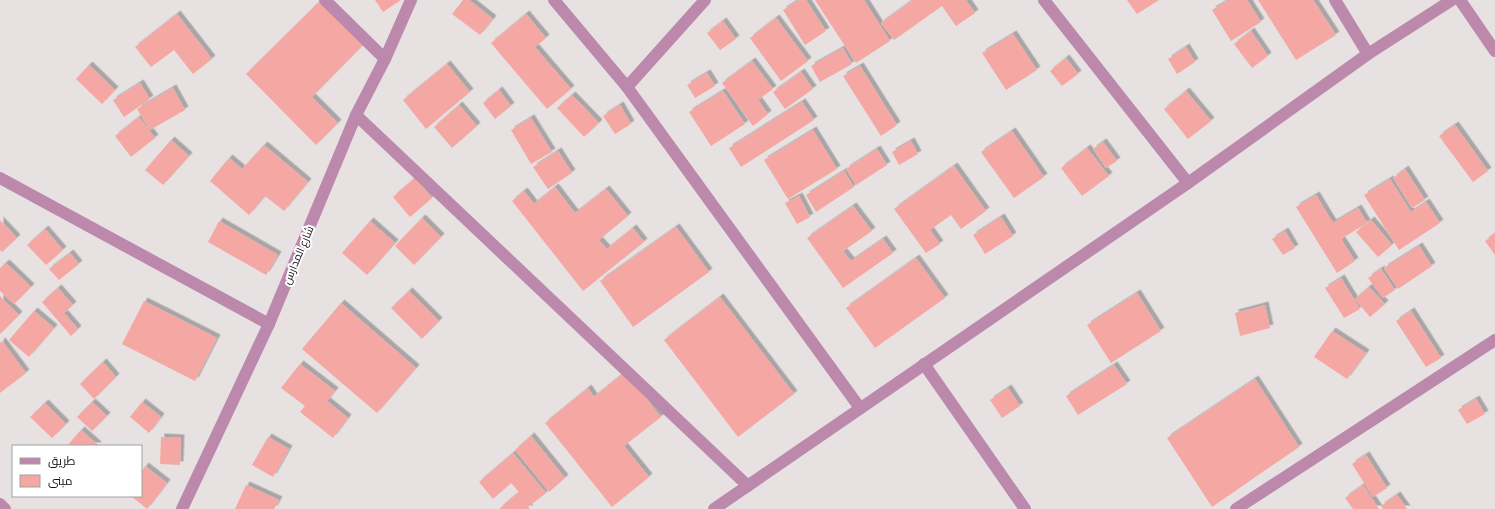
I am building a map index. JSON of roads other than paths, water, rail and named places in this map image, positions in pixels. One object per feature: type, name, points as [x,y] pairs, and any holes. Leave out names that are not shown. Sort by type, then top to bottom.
[{"type":"street","points":[[325,0],[385,59]]},
{"type":"street","name":"شارع المدارس","points":[[182,509],[269,324],[356,115],[385,59],[411,0]]},
{"type":"street","points":[[554,0],[627,87],[860,408]]},
{"type":"street","points":[[627,87],[705,0]]},
{"type":"street","points":[[1044,0],[1188,183]]},
{"type":"street","points":[[1335,0],[1368,54]]},
{"type":"street","points":[[714,509],[1188,183],[1368,54],[1452,0]]},
{"type":"street","points":[[1460,0],[1495,51]]},
{"type":"street","points":[[356,115],[748,486]]},
{"type":"street","points":[[0,178],[269,324]]},
{"type":"street","points":[[1236,509],[1495,340]]},
{"type":"street","points":[[924,364],[1025,509]]},
{"type":"street","points":[[0,504],[5,509]]}]
